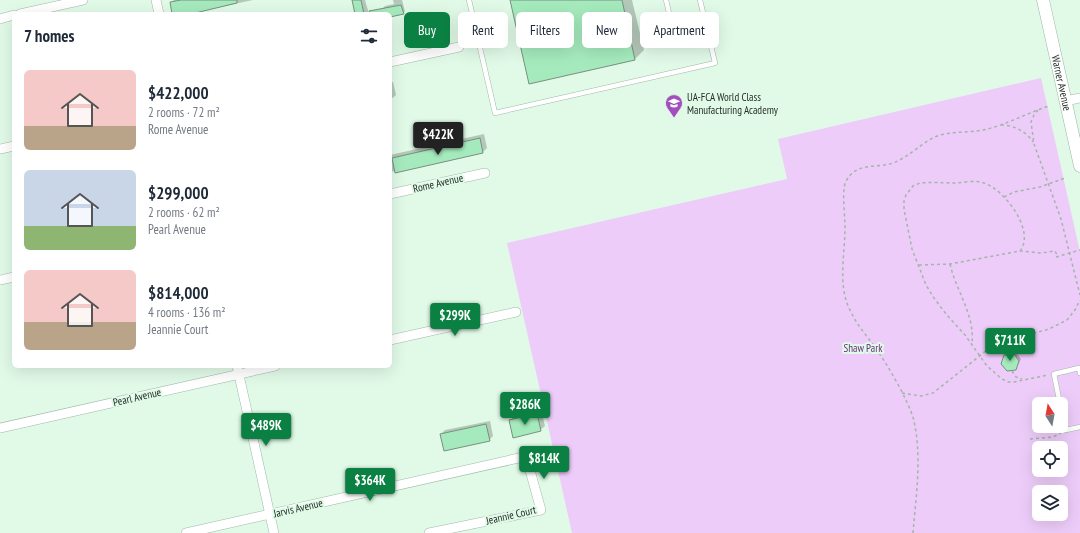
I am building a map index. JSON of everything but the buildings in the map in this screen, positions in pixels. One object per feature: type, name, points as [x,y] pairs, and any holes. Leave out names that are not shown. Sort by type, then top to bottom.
[{"type":"street","points":[[29,12],[83,0]]},
{"type":"street","points":[[156,0],[159,12]]},
{"type":"street","name":"Warner Avenue","points":[[1043,0],[1080,166]]},
{"type":"street","points":[[0,19],[12,16]]},
{"type":"street","points":[[392,62],[458,47]]},
{"type":"street","points":[[1066,101],[1080,98]]},
{"type":"street","points":[[0,149],[12,146]]},
{"type":"street","name":"Rome Avenue","points":[[392,194],[485,173]]},
{"type":"street","points":[[0,280],[12,277]]},
{"type":"street","points":[[392,340],[516,312]]},
{"type":"street","name":"Pearl Avenue","points":[[0,428],[238,370],[256,368]]},
{"type":"street","points":[[238,370],[274,533]]},
{"type":"street","name":"Jarvis Avenue","points":[[186,533],[550,451]]},
{"type":"street","name":"Jeannie Court","points":[[429,533],[541,510],[526,456]]},
{"type":"lane","points":[[469,0],[495,113],[715,63],[712,48]]},
{"type":"lane","points":[[666,0],[669,12]]},
{"type":"lane","points":[[700,0],[703,12]]},
{"type":"lane","points":[[1059,397],[1054,374],[1079,368],[1080,373]]},
{"type":"lane","points":[[1068,430],[1080,427]]},
{"type":"path","points":[[913,533],[918,472],[914,421],[902,393],[881,357],[855,319],[846,302],[843,277],[845,183],[850,174],[857,169],[893,163],[921,145],[940,136],[977,131],[999,125],[1049,106]]},
{"type":"path","points":[[1034,144],[1032,122],[1035,113],[1041,108]]},
{"type":"path","points":[[999,125],[1007,125],[1018,129],[1028,135],[1034,144],[1061,219],[1080,295]]},
{"type":"path","points":[[1004,197],[1014,192],[1040,187],[1065,178]]},
{"type":"path","points":[[1020,251],[1025,242],[1024,229],[1015,212],[1004,197],[990,185],[981,182],[922,182],[913,186],[905,198],[904,209],[910,244],[926,284],[934,298],[972,343],[987,366],[1002,380],[1011,382],[1054,374]]},
{"type":"path","points":[[919,265],[950,264],[1020,251],[1042,253],[1055,251],[1057,257],[1080,250]]},
{"type":"path","points":[[950,264],[955,283],[971,322],[973,332],[972,343]]},
{"type":"path","points":[[902,393],[921,396],[933,393],[991,348],[1006,341],[1041,331],[1064,322],[1072,315],[1080,300]]},
{"type":"path","points":[[1012,371],[1016,377],[1023,380]]},
{"type":"path","points":[[1030,439],[1053,438],[1061,433]]},
{"type":"green space","name":"Shaw Park","points":[[1041,78],[1080,252],[1080,533],[572,533],[507,243],[787,179],[778,139]]},
{"type":"place","name":"UA-FCA World Class Manufacturing Academy","points":[[674,118]]}]
